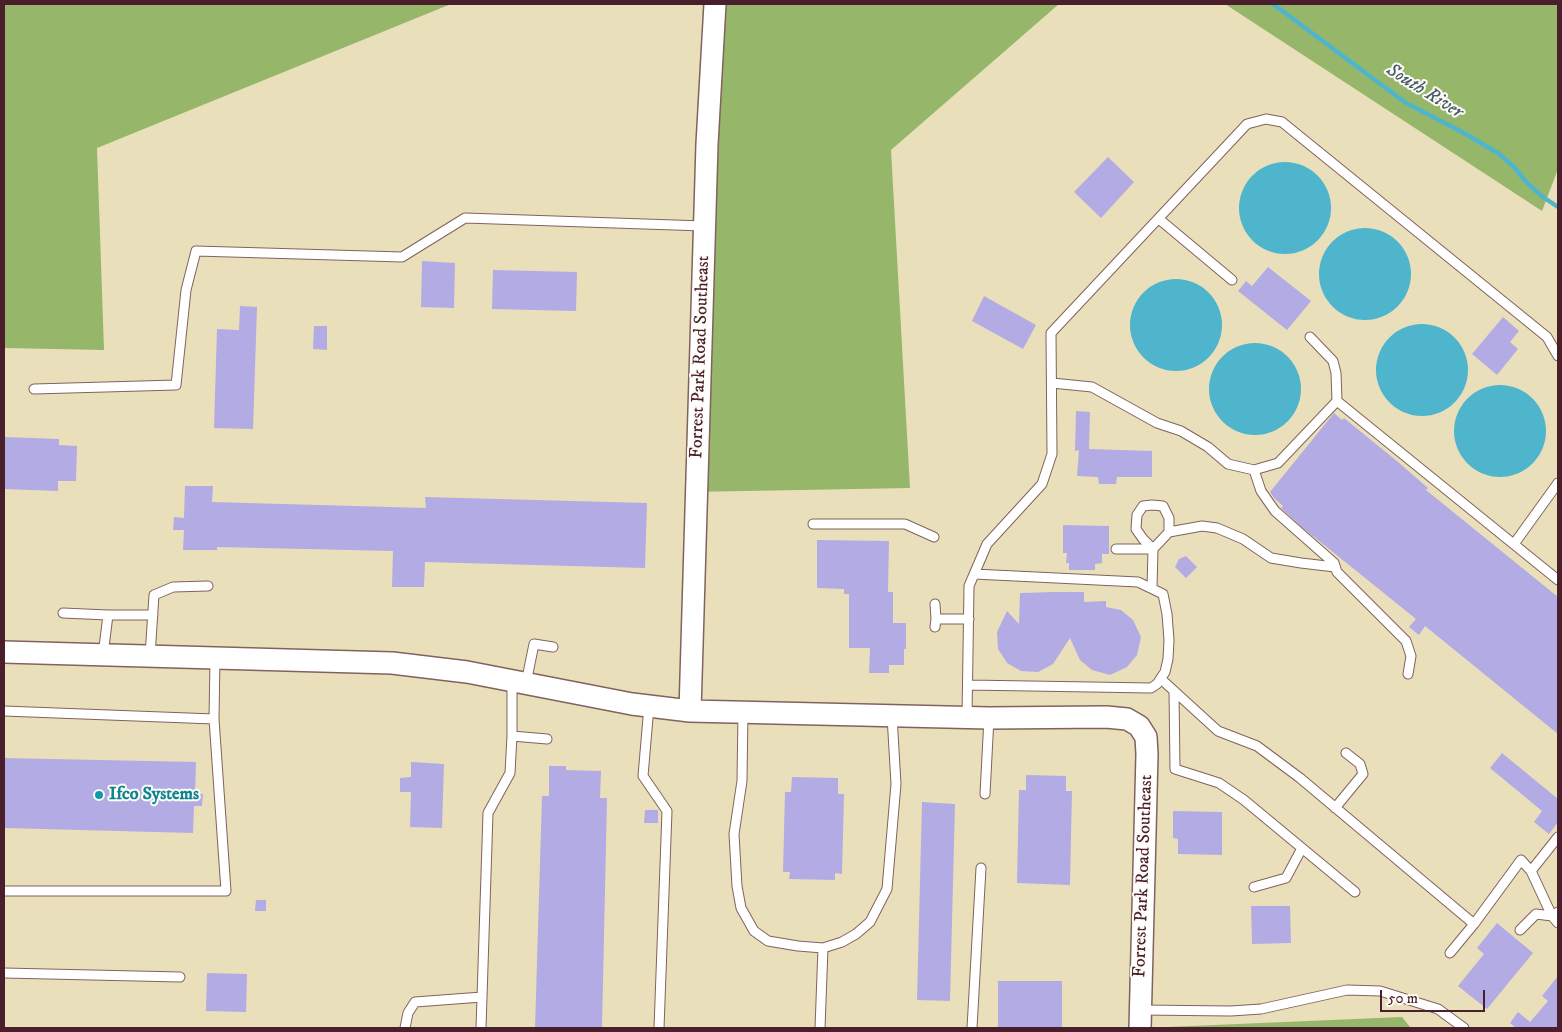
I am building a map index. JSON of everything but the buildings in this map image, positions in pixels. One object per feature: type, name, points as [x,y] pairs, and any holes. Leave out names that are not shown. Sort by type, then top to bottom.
[{"type":"street","name":"Forrest Park Road Southeast","points":[[690,711],[704,226],[715,4]]},
{"type":"street","points":[[4,652],[392,663],[467,672],[649,706],[690,711],[990,718]]},
{"type":"street","name":"Forrest Park Road Southeast","points":[[990,718],[1106,717],[1127,719],[1139,726],[1146,738],[1140,1019]]},
{"type":"lane","points":[[967,717],[969,586],[987,544],[1042,484],[1052,454],[1051,333],[1247,124],[1266,119],[1282,122],[1547,337],[1558,356]]},
{"type":"lane","points":[[34,388],[176,384],[186,290],[196,251],[402,257],[465,218],[704,226]]},
{"type":"lane","points":[[1158,219],[1232,280]]},
{"type":"lane","points":[[1052,383],[1092,387],[1157,422],[1181,431],[1208,447],[1228,464],[1254,470],[1278,463],[1337,401],[1336,373],[1333,361],[1310,337]]},
{"type":"lane","points":[[1337,401],[1558,580]]},
{"type":"lane","points":[[1254,470],[1261,491],[1275,511],[1334,563],[1337,572],[1406,640],[1411,656],[1408,674]]},
{"type":"lane","points":[[1514,544],[1558,483]]},
{"type":"lane","points":[[1152,588],[1152,549],[1136,529],[1137,515],[1143,506],[1163,506],[1169,518],[1169,532]]},
{"type":"lane","points":[[813,524],[905,524],[934,537]]},
{"type":"lane","points":[[1116,549],[1152,549],[1169,532],[1202,526],[1217,528],[1243,539],[1271,558],[1301,564],[1335,567]]},
{"type":"lane","points":[[968,685],[1150,688],[1161,679],[1168,659],[1167,614],[1163,594],[1152,588],[1138,582],[974,574]]},
{"type":"lane","points":[[150,656],[154,594],[173,587],[208,586]]},
{"type":"lane","points":[[935,604],[936,623],[969,618]]},
{"type":"lane","points":[[63,613],[153,615]]},
{"type":"lane","points":[[103,655],[108,615]]},
{"type":"lane","points":[[481,1028],[488,813],[510,773],[512,736],[519,682],[534,644],[553,647]]},
{"type":"lane","points":[[4,891],[226,891],[214,719],[215,658]]},
{"type":"lane","points":[[1161,679],[1218,731],[1257,746],[1300,778],[1474,924]]},
{"type":"lane","points":[[1174,691],[1175,769],[1219,783],[1244,800],[1355,892]]},
{"type":"lane","points":[[649,706],[644,776],[667,811],[659,1028]]},
{"type":"lane","points":[[4,711],[214,719]]},
{"type":"lane","points":[[743,712],[742,781],[734,834],[737,886],[741,908],[754,932],[768,941],[823,948],[842,942],[856,934],[870,922],[887,889],[896,784],[892,716]]},
{"type":"lane","points":[[985,794],[990,718]]},
{"type":"lane","points":[[512,736],[547,739]]},
{"type":"lane","points":[[1335,808],[1362,774],[1360,764],[1346,753]]},
{"type":"lane","points":[[1530,872],[1558,837]]},
{"type":"lane","points":[[1254,887],[1286,878],[1302,848]]},
{"type":"lane","points":[[1450,953],[1521,860],[1556,917]]},
{"type":"lane","points":[[972,1028],[981,868]]},
{"type":"lane","points":[[1520,930],[1536,914],[1556,917]]},
{"type":"lane","points":[[820,1028],[823,948]]},
{"type":"lane","points":[[4,973],[180,978]]},
{"type":"lane","points":[[1140,1019],[1261,1009],[1347,990],[1380,991],[1438,1009],[1464,1028]]},
{"type":"lane","points":[[405,1028],[408,1012],[414,1002],[482,997]]},
{"type":"green space","points":[[4,4],[451,4],[97,148],[104,350],[4,348]]},
{"type":"green space","points":[[717,4],[1059,4],[891,150],[910,488],[690,492]]},
{"type":"green space","points":[[1225,4],[1558,4],[1558,169],[1542,211]]},
{"type":"green space","points":[[1402,1017],[1411,1028],[1144,1028]]},
{"type":"water","points":[[1276,162],[1294,162],[1311,169],[1324,182],[1331,199],[1331,217],[1324,234],[1311,247],[1294,254],[1276,254],[1259,247],[1246,234],[1239,217],[1239,199],[1246,182],[1259,169]]},
{"type":"water","points":[[1365,228],[1374,229],[1391,236],[1403,248],[1410,265],[1410,283],[1403,300],[1391,312],[1374,319],[1365,320],[1356,319],[1339,312],[1327,300],[1320,283],[1319,274],[1320,265],[1327,248],[1339,236],[1356,229]]},
{"type":"water","points":[[1176,279],[1193,283],[1208,293],[1218,308],[1222,325],[1218,342],[1208,357],[1193,367],[1176,371],[1159,367],[1144,357],[1134,342],[1130,325],[1134,308],[1144,293],[1159,283]]},
{"type":"water","points":[[1422,324],[1440,327],[1455,337],[1465,352],[1468,370],[1465,388],[1455,403],[1440,413],[1422,416],[1404,413],[1389,403],[1379,388],[1376,370],[1379,352],[1389,337],[1404,327]]},
{"type":"water","points":[[1255,343],[1273,346],[1288,356],[1298,371],[1301,389],[1298,407],[1288,422],[1273,432],[1255,435],[1237,432],[1222,422],[1212,407],[1209,389],[1212,371],[1222,356],[1237,346]]},
{"type":"water","points":[[1500,385],[1518,388],[1533,398],[1543,413],[1546,431],[1543,449],[1533,464],[1518,474],[1500,477],[1482,474],[1467,464],[1457,449],[1454,431],[1457,413],[1467,398],[1482,388]]},
{"type":"waterway","name":"South River","points":[[1273,4],[1406,103],[1498,153],[1514,167],[1527,183],[1558,207]]},
{"type":"place","name":"Ifco Systems","points":[[99,795]]}]
